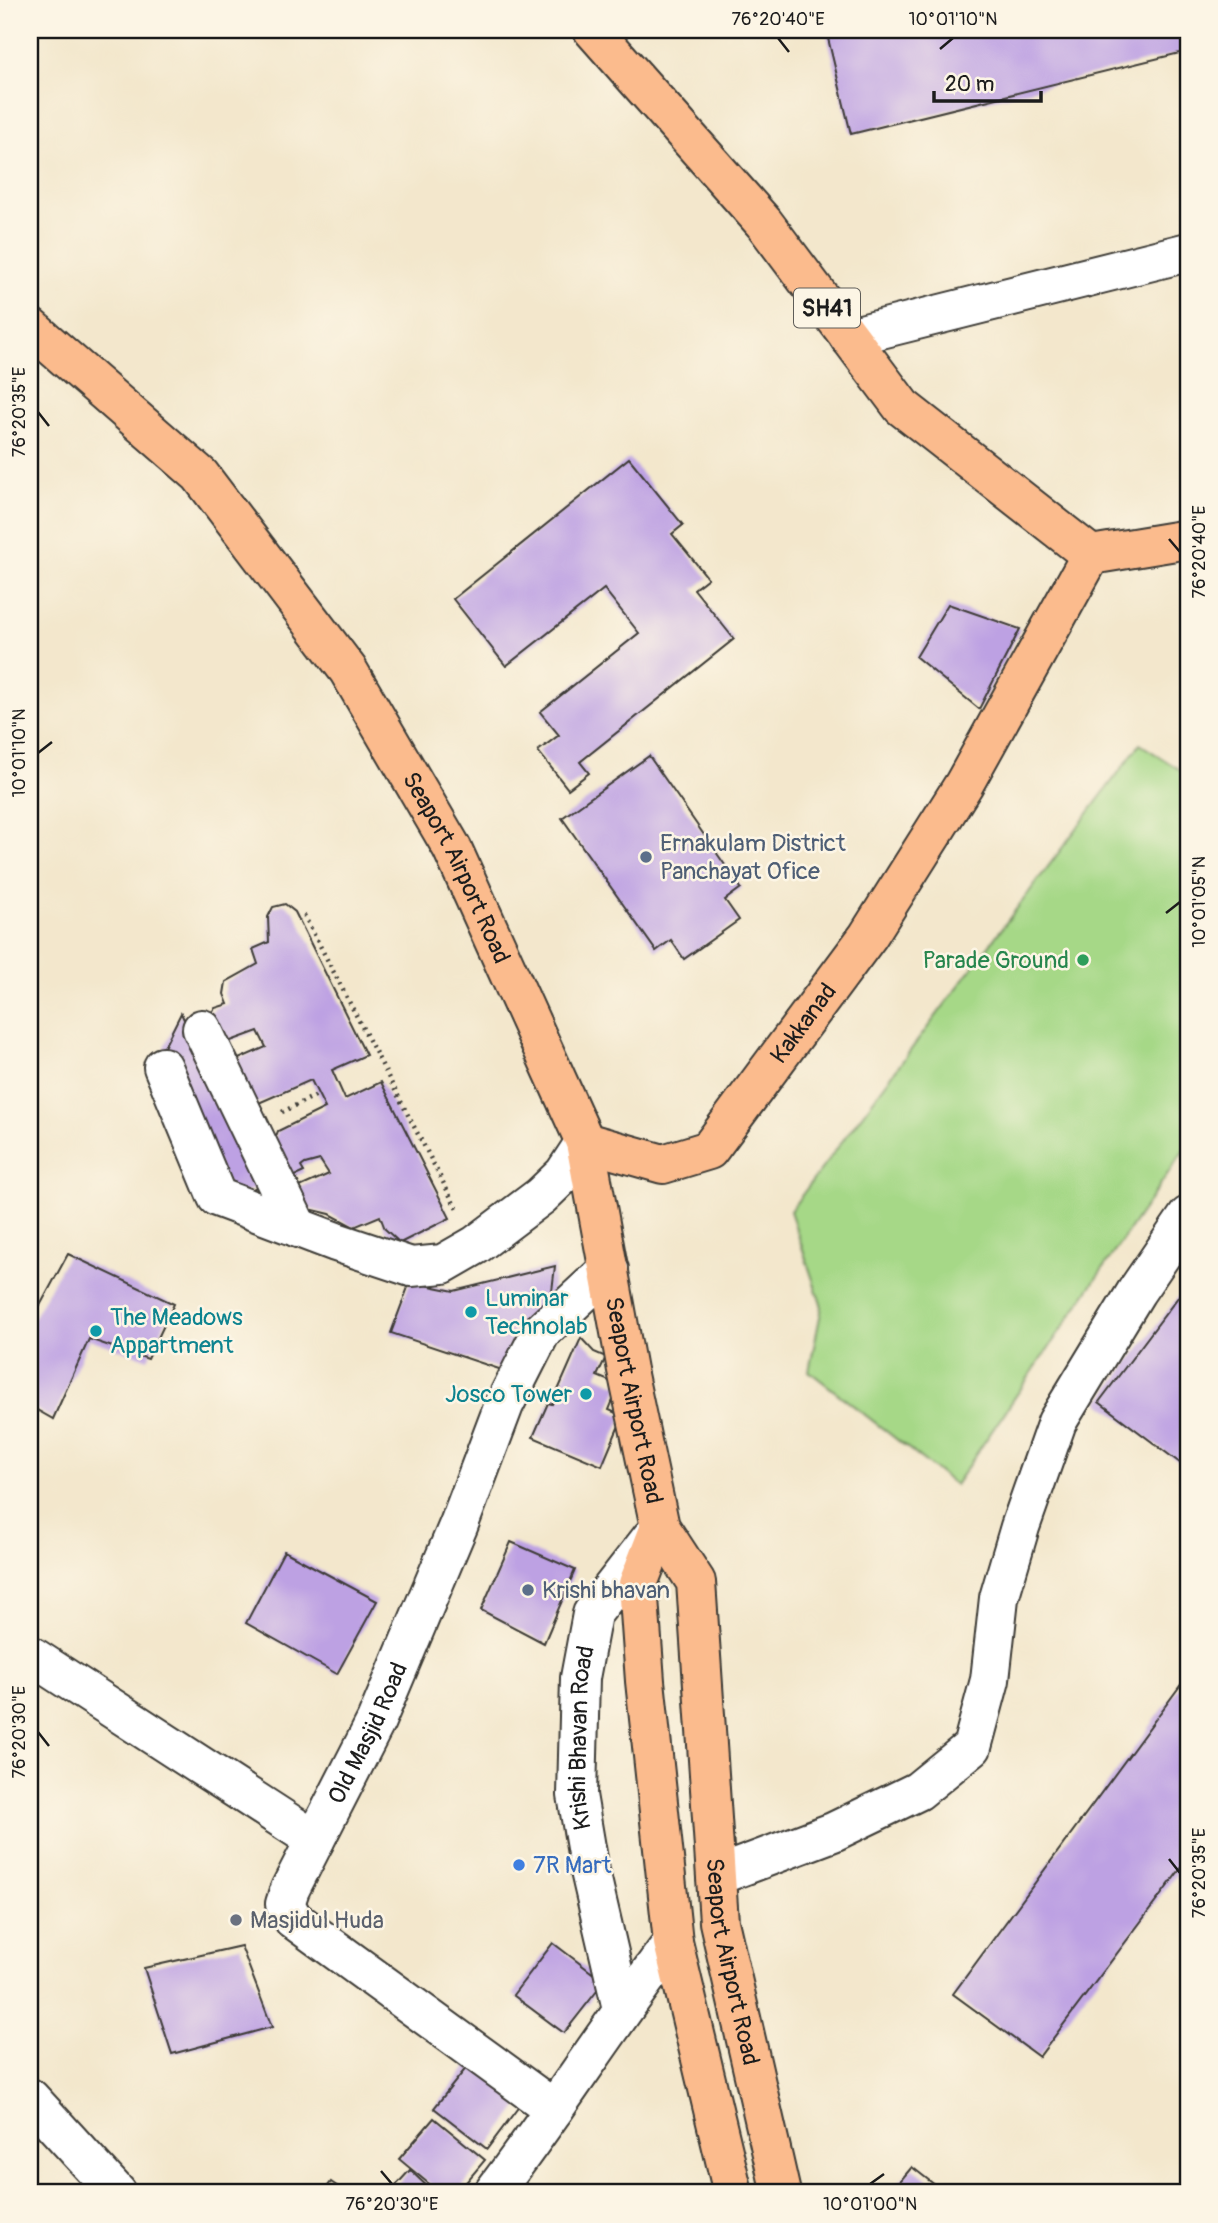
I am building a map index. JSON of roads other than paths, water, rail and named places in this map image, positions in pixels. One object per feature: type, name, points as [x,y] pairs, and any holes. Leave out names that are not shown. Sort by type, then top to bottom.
[{"type":"main road","name":"SH41","points":[[593,30],[764,223],[902,407],[1091,555]]},
{"type":"main road","name":"Seaport Airport Road","points":[[30,327],[200,475],[348,670],[452,848],[585,1142],[660,1527],[696,1581],[719,1922],[781,2193]]},
{"type":"main road","points":[[1091,555],[1188,539]]},
{"type":"main road","name":"Kakkanad","points":[[585,1142],[663,1164],[709,1150],[868,936],[964,783],[1091,555]]},
{"type":"main road","name":"Seaport Airport Road","points":[[660,1527],[638,1584],[645,1681],[673,1942],[733,2193]]},
{"type":"street","points":[[849,337],[1188,252]]},
{"type":"street","points":[[202,1029],[298,1228]]},
{"type":"street","points":[[163,1067],[217,1197],[411,1267],[443,1264],[476,1245],[541,1196],[564,1174],[585,1142]]},
{"type":"street","points":[[716,1877],[833,1832],[918,1791],[972,1747],[990,1681],[999,1598],[1020,1527],[1057,1422],[1136,1292],[1188,1216]]},
{"type":"street","name":"Old Masjid Road","points":[[554,2109],[293,1919],[285,1904],[289,1889],[376,1721],[459,1524],[505,1405],[541,1332],[608,1269]]},
{"type":"street","name":"Krishi Bhavan Road","points":[[622,2009],[590,1871],[577,1795],[580,1678],[592,1614],[660,1527]]},
{"type":"street","points":[[30,1656],[315,1840]]},
{"type":"street","points":[[493,2193],[622,2009],[673,1942]]},
{"type":"street","points":[[30,2098],[117,2193]]},
{"type":"place","name":"Ernakulam District Panchayat Ofice","points":[[646,857]]},
{"type":"place","name":"Parade Ground","points":[[1083,960]]},
{"type":"place","name":"Luminar Technolab","points":[[471,1312]]},
{"type":"place","name":"The Meadows Appartment","points":[[96,1331]]},
{"type":"place","name":"Josco Tower","points":[[586,1394]]},
{"type":"place","name":"Krishi bhavan","points":[[528,1590]]},
{"type":"place","name":"7R Mart","points":[[519,1865]]},
{"type":"place","name":"Masjidul Huda","points":[[236,1920]]}]
